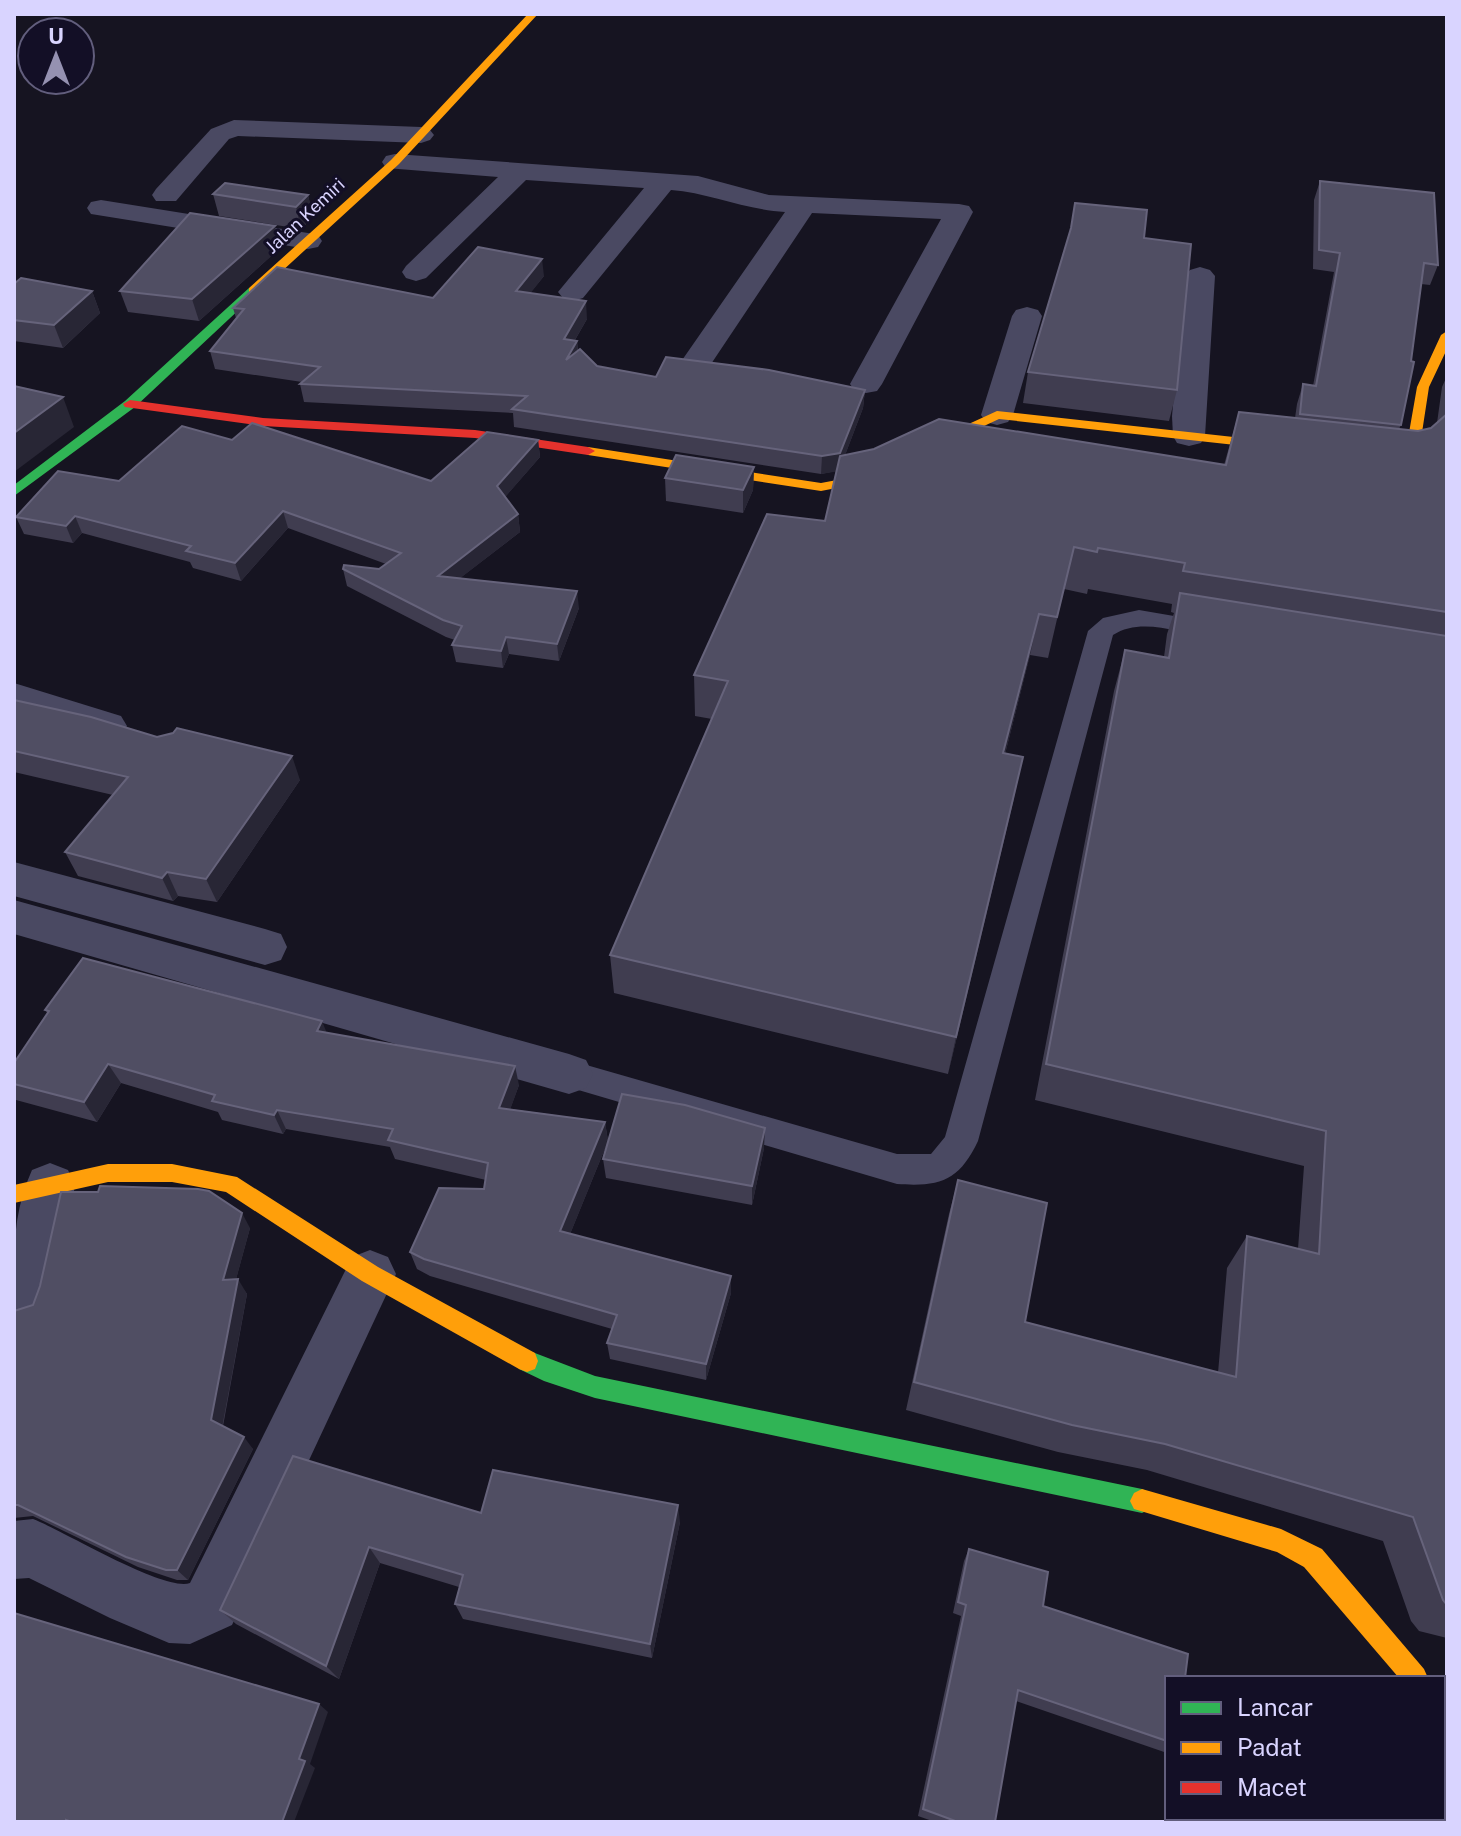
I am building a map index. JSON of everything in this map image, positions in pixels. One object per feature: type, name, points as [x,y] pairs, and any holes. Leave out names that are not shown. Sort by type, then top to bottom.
[{"type":"street","name":"Jalan Kemiri","points":[[14,492],[130,404],[395,162],[533,14]]},
{"type":"street","points":[[166,195],[220,134],[234,128],[421,135]]},
{"type":"street","points":[[395,162],[698,184],[768,203],[959,212],[866,384]]},
{"type":"street","points":[[416,272],[520,171]]},
{"type":"street","points":[[573,292],[664,181]]},
{"type":"street","points":[[694,366],[804,205]]},
{"type":"street","points":[[101,208],[308,241]]},
{"type":"street","points":[[1189,436],[1200,276]]},
{"type":"street","points":[[997,415],[1027,316]]},
{"type":"street","points":[[1356,455],[1409,457],[1423,387],[1447,335]]},
{"type":"street","points":[[130,404],[263,422],[475,434],[821,487],[857,480],[997,415],[1310,450]]},
{"type":"street","points":[[14,697],[140,736]]},
{"type":"street","points":[[14,879],[265,947]]},
{"type":"street","points":[[14,917],[569,1074]]},
{"type":"street","points":[[14,1301],[24,1300],[32,1190],[108,1173],[172,1173],[230,1184],[370,1274],[544,1370],[595,1387],[1146,1502],[1281,1541],[1313,1558],[1413,1676]]},
{"type":"street","points":[[14,1550],[33,1548],[155,1607],[179,1615],[196,1613],[211,1604],[370,1274]]},
{"type":"lane","points":[[569,1074],[897,1169],[930,1171],[950,1162],[961,1141],[1101,631],[1113,620],[1130,617],[1233,634]]},
{"type":"building","points":[[1320,181],[1434,193],[1438,265],[1424,263],[1411,361],[1414,362],[1401,425],[1300,414],[1303,384],[1316,386],[1340,253],[1319,250]]},
{"type":"building","points":[[225,183],[308,195],[296,207],[213,194]]},
{"type":"building","points":[[1075,203],[1147,210],[1144,238],[1191,244],[1177,390],[1028,372],[1071,228]]},
{"type":"building","points":[[190,213],[275,226],[192,299],[120,291]]},
{"type":"building","points":[[478,247],[542,259],[516,291],[586,301],[564,339],[577,341],[566,360],[580,349],[597,366],[656,377],[666,357],[769,370],[865,390],[840,453],[822,456],[512,409],[527,396],[300,384],[320,367],[210,351],[244,309],[233,308],[277,267],[433,298]]},
{"type":"building","points":[[21,278],[92,291],[54,325],[14,320],[14,284]]},
{"type":"building","points":[[14,386],[63,397],[14,433]]},
{"type":"building","points":[[1239,412],[1418,431],[1431,428],[1447,414],[1447,612],[1183,571],[1185,563],[1098,548],[1097,552],[1074,547],[1057,617],[1039,614],[1003,753],[1023,757],[956,1037],[610,955],[728,681],[694,675],[767,514],[825,521],[840,456],[874,449],[939,419],[1226,465]]},
{"type":"building","points":[[252,423],[431,481],[487,432],[538,440],[497,486],[518,514],[438,576],[577,591],[557,644],[506,637],[501,651],[452,645],[462,626],[443,620],[343,569],[344,565],[379,569],[401,553],[283,511],[235,563],[186,551],[191,546],[75,516],[66,526],[16,517],[58,471],[119,481],[182,426],[232,440]]},
{"type":"building","points":[[676,455],[754,467],[743,490],[665,478]]},
{"type":"building","points":[[1180,593],[1447,636],[1447,1605],[1413,1517],[1165,1444],[1072,1425],[914,1382],[958,1180],[1047,1203],[1025,1322],[1236,1377],[1247,1236],[1319,1254],[1326,1131],[1046,1064],[1125,650],[1169,658]]},
{"type":"building","points":[[14,700],[91,717],[157,737],[173,733],[177,728],[292,756],[206,879],[167,872],[162,878],[65,852],[128,777],[14,751]]},
{"type":"building","points":[[83,958],[322,1021],[317,1031],[515,1066],[499,1108],[605,1122],[560,1231],[731,1276],[706,1364],[607,1343],[617,1315],[424,1259],[410,1252],[439,1188],[484,1189],[488,1163],[388,1140],[393,1129],[277,1110],[274,1115],[212,1101],[215,1095],[108,1064],[84,1102],[14,1084],[14,1063],[49,1011],[45,1010]]},
{"type":"building","points":[[622,1094],[685,1105],[765,1128],[752,1186],[603,1159]]},
{"type":"building","points":[[100,1186],[209,1191],[242,1213],[223,1280],[238,1279],[211,1420],[244,1437],[177,1570],[166,1570],[126,1557],[14,1505],[14,1311],[33,1305],[61,1192],[98,1192]]},
{"type":"building","points":[[293,1456],[481,1513],[493,1470],[678,1505],[650,1644],[455,1604],[463,1575],[369,1547],[326,1666],[220,1610]]},
{"type":"building","points":[[969,1549],[1048,1572],[1043,1606],[1188,1654],[1185,1676],[1165,1676],[1165,1740],[1018,1690],[995,1822],[958,1822],[923,1809],[966,1605],[958,1602]]},
{"type":"building","points":[[14,1613],[319,1704],[299,1759],[305,1761],[282,1822],[14,1822]]},
{"type":"traffic: fast","points":[[14,492],[130,404],[253,291]]},
{"type":"traffic: fast","points":[[527,1361],[595,1387],[1142,1501]]},
{"type":"traffic: slow","points":[[253,291],[395,162],[533,14]]},
{"type":"traffic: slow","points":[[1377,457],[1401,459],[1412,452],[1423,387],[1447,335]]},
{"type":"traffic: slow","points":[[588,451],[821,487],[857,480],[997,415],[1289,447]]},
{"type":"traffic: slow","points":[[14,1194],[108,1173],[172,1173],[230,1184],[370,1274],[527,1361]]},
{"type":"traffic: slow","points":[[1142,1501],[1281,1541],[1313,1558],[1413,1676]]},
{"type":"traffic: jam","points":[[130,404],[263,422],[475,434],[588,451]]}]
